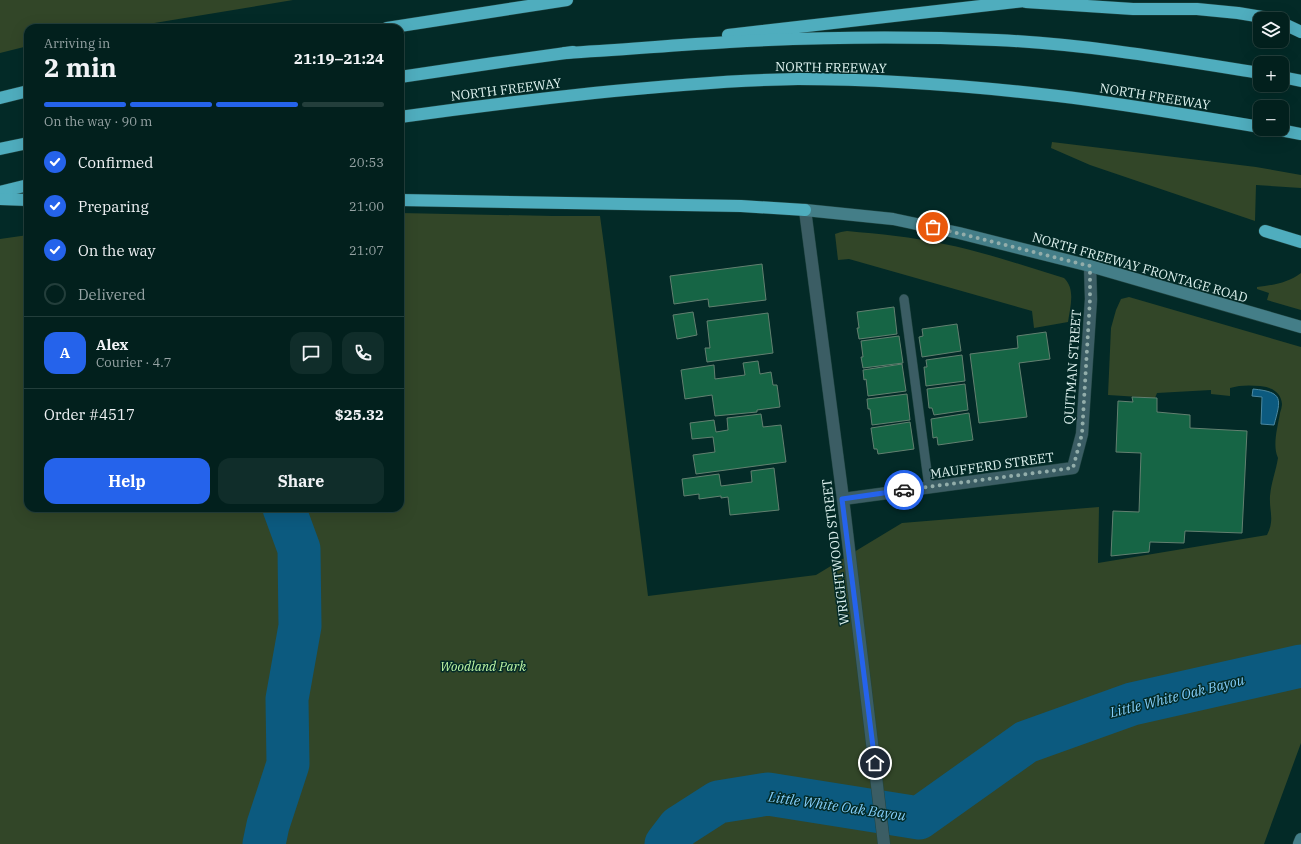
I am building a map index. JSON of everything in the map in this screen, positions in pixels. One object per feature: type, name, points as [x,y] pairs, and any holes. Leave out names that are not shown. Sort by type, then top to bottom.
[{"type":"highway","points":[[493,12],[516,0]]},
{"type":"highway","points":[[404,25],[567,0]]},
{"type":"highway","points":[[565,53],[1033,0]]},
{"type":"highway","points":[[1021,2],[1133,9],[1196,9],[1253,16]]},
{"type":"highway","points":[[1289,26],[1301,32]]},
{"type":"highway","points":[[565,53],[730,42],[860,38],[937,38],[997,40],[1064,45],[1129,52],[1253,72]]},
{"type":"highway","name":"NORTH FREEWAY","points":[[404,76],[565,53]]},
{"type":"highway","points":[[1289,78],[1301,81]]},
{"type":"highway","name":"NORTH FREEWAY","points":[[404,116],[483,105],[672,85],[736,80],[800,79],[930,84],[1052,95],[1253,126]]},
{"type":"highway","points":[[0,98],[24,92]]},
{"type":"highway","points":[[1289,132],[1301,134]]},
{"type":"highway","points":[[0,150],[24,144]]},
{"type":"highway","points":[[0,192],[24,186]]},
{"type":"highway","points":[[0,199],[24,200]]},
{"type":"highway","points":[[404,200],[741,206],[805,210]]},
{"type":"highway","points":[[1265,231],[1301,242]]},
{"type":"main road","name":"NORTH FREEWAY FRONTAGE ROAD","points":[[805,210],[893,219],[959,233],[1090,266],[1301,327]]},
{"type":"main road","points":[[1299,844],[1301,839]]},
{"type":"street","name":"WRIGHTWOOD STREET","points":[[805,210],[884,844]]},
{"type":"street","name":"QUITMAN STREET","points":[[1073,468],[1082,434],[1090,299],[1090,266]]},
{"type":"street","name":"MAUFFERD STREET","points":[[842,499],[1073,468]]},
{"type":"lane","points":[[904,299],[929,487]]},
{"type":"green space","points":[[0,0],[293,0],[148,24],[24,24],[24,47],[0,53]]},
{"type":"green space","points":[[1052,142],[1256,167],[1301,175],[1301,188],[1256,185],[1255,221],[1090,165],[1051,148]]},
{"type":"green space","name":"Woodland Park","points":[[404,213],[600,216],[648,596],[816,575],[902,523],[1099,507],[1098,563],[1267,535],[1271,525],[1271,486],[1278,458],[1275,441],[1282,405],[1278,393],[1268,388],[1248,385],[1230,388],[1230,396],[1211,394],[1211,390],[1157,393],[1155,398],[1108,395],[1111,328],[1121,299],[1129,297],[1301,347],[1301,743],[1264,844],[0,844],[0,239],[24,236],[24,512],[404,512]]},
{"type":"green space","points":[[847,231],[908,238],[959,247],[1064,278],[1068,282],[1071,293],[1071,305],[1068,322],[1034,328],[1032,311],[849,259],[838,260],[835,234]]},
{"type":"green space","points":[[1301,273],[1301,310],[1267,300],[1269,293],[1257,289],[1257,287],[1286,281]]},
{"type":"water","points":[[1253,389],[1270,392],[1278,398],[1279,403],[1274,425],[1261,424],[1262,397],[1252,396]]},
{"type":"building","points":[[762,264],[766,300],[709,307],[708,299],[674,304],[670,276]]},
{"type":"building","points":[[894,307],[897,334],[859,339],[857,312]]},
{"type":"building","points":[[693,312],[697,335],[677,339],[673,315]]},
{"type":"building","points":[[768,313],[773,353],[707,362],[705,348],[710,348],[707,321]]},
{"type":"building","points":[[957,324],[961,351],[922,357],[919,337],[923,336],[922,329]]},
{"type":"building","points":[[1046,332],[1050,359],[1019,363],[1027,417],[979,423],[970,354],[1018,348],[1017,336]]},
{"type":"building","points":[[899,336],[903,363],[863,368],[861,341]]},
{"type":"building","points":[[962,355],[965,381],[926,386],[924,367],[927,367],[926,360]]},
{"type":"building","points":[[758,361],[760,374],[771,372],[773,385],[777,385],[780,407],[757,410],[757,412],[715,416],[712,395],[685,399],[681,370],[714,365],[715,379],[745,375],[743,363]]},
{"type":"building","points":[[902,364],[906,391],[868,396],[866,379],[864,380],[863,370]]},
{"type":"building","points":[[965,384],[968,410],[934,415],[932,408],[929,408],[927,389]]},
{"type":"building","points":[[907,394],[910,420],[872,425],[867,399]]},
{"type":"building","points":[[1132,397],[1157,398],[1157,412],[1190,415],[1190,428],[1247,431],[1242,533],[1185,531],[1184,543],[1150,542],[1149,552],[1111,556],[1113,511],[1139,512],[1141,453],[1116,452],[1118,401],[1133,402]]},
{"type":"building","points":[[969,413],[973,440],[938,445],[937,437],[933,438],[931,419]]},
{"type":"building","points":[[761,414],[763,427],[781,425],[786,462],[696,474],[693,455],[715,452],[713,437],[692,439],[690,423],[714,420],[716,432],[728,430],[727,418]]},
{"type":"building","points":[[910,422],[914,449],[878,454],[877,449],[874,449],[871,428]]},
{"type":"building","points":[[774,468],[779,510],[730,515],[728,497],[721,498],[721,496],[699,499],[699,494],[684,496],[682,479],[719,474],[721,486],[752,482],[751,471]]},
{"type":"waterway","name":"Little White Oak Bayou","points":[[264,844],[268,825],[288,764],[287,699],[300,626],[299,549],[285,512]]},
{"type":"waterway","name":"Little White Oak Bayou","points":[[666,844],[679,827],[718,802],[768,794],[919,818],[1026,742],[1132,704],[1301,666]]},
{"type":"way so far","points":[[904,490],[1073,468],[1082,434],[1090,299],[1090,266],[933,227]]},
{"type":"route","points":[[875,763],[842,499],[904,490]]}]
